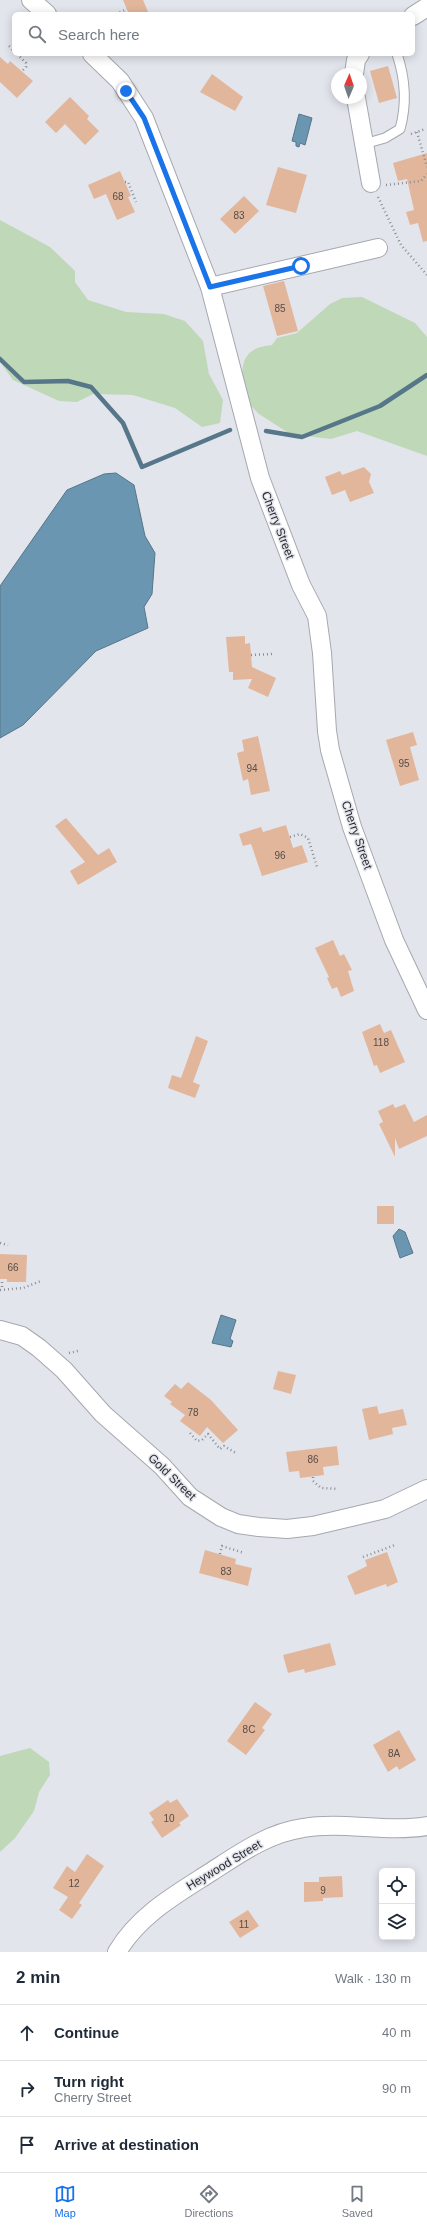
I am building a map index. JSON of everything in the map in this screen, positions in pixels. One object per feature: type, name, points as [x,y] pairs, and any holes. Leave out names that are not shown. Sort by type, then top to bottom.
[{"type":"street","points":[[31,0],[45,12]]},
{"type":"street","points":[[415,15],[427,7]]},
{"type":"street","name":"Cherry Street","points":[[94,56],[120,81],[144,118],[210,287],[260,478],[301,585],[317,616],[322,653],[327,731],[352,827],[397,946],[427,1010]]},
{"type":"street","points":[[355,68],[356,60],[359,56]]},
{"type":"street","points":[[357,104],[371,183]]},
{"type":"street","points":[[210,287],[378,248]]},
{"type":"street","name":"Gold Street","points":[[0,1330],[22,1336],[39,1348],[64,1370],[103,1414],[162,1466],[190,1496],[221,1517],[238,1524],[287,1529],[314,1526],[385,1509],[427,1489]]},
{"type":"street","name":"Heywood Street","points":[[117,1952],[136,1927],[164,1902],[239,1853],[268,1838],[281,1833],[313,1827],[427,1826]]},
{"type":"lane","points":[[364,144],[385,138],[400,129],[405,112],[402,71],[398,56]]},
{"type":"path","points":[[120,12],[127,9]]},
{"type":"path","points":[[9,46],[12,49]]},
{"type":"path","points":[[19,56],[26,63],[26,67],[22,71]]},
{"type":"path","points":[[417,132],[427,167]]},
{"type":"path","points":[[371,183],[389,185],[421,181],[427,174]]},
{"type":"path","points":[[125,182],[128,182],[136,202]]},
{"type":"path","points":[[371,183],[401,245],[427,275]]},
{"type":"path","points":[[251,655],[272,654]]},
{"type":"path","points":[[290,837],[300,834],[308,838],[317,868]]},
{"type":"path","points":[[0,1243],[8,1245]]},
{"type":"path","points":[[2,1282],[1,1290],[10,1291],[41,1281]]},
{"type":"path","points":[[190,1433],[198,1440],[202,1440],[208,1434],[220,1449],[224,1446],[236,1453]]},
{"type":"path","points":[[313,1477],[313,1481],[321,1488],[327,1490],[338,1488]]},
{"type":"path","points":[[220,1554],[222,1546],[244,1553]]},
{"type":"path","points":[[363,1556],[395,1546]]},
{"type":"green space","points":[[0,220],[50,247],[75,271],[75,282],[88,300],[126,312],[164,314],[185,321],[203,341],[209,374],[223,400],[220,423],[202,427],[175,408],[133,395],[93,394],[77,402],[59,401],[13,380],[0,362]]},
{"type":"green space","points":[[362,297],[415,323],[427,337],[427,456],[357,431],[331,439],[290,434],[259,414],[243,398],[242,378],[244,362],[247,356],[261,347],[272,345],[277,338],[297,333],[330,304],[342,298]]},
{"type":"green space","points":[[30,1748],[49,1762],[50,1775],[39,1792],[34,1811],[15,1838],[0,1852],[0,1756]]},
{"type":"water","points":[[299,114],[312,118],[305,145],[300,143],[299,147],[296,146],[296,142],[292,141]]},
{"type":"water","points":[[116,473],[134,485],[145,536],[155,553],[152,594],[144,607],[148,628],[96,651],[23,725],[0,738],[0,586],[67,490],[104,474]]},
{"type":"water","points":[[399,1229],[405,1232],[413,1253],[400,1258],[393,1236]]},
{"type":"water","points":[[221,1315],[236,1320],[230,1339],[233,1341],[231,1347],[212,1343]]},
{"type":"building","points":[[123,0],[143,0],[148,12],[128,12]]},
{"type":"building","points":[[0,57],[8,64],[10,61],[33,81],[17,98],[0,82]]},
{"type":"building","points":[[388,66],[397,98],[379,103],[370,71]]},
{"type":"building","points":[[212,74],[243,97],[235,111],[200,92]]},
{"type":"building","points":[[70,97],[89,116],[87,119],[99,131],[85,145],[65,124],[56,133],[45,122]]},
{"type":"building","points":[[427,153],[427,241],[423,242],[418,223],[410,225],[406,212],[414,210],[407,179],[398,181],[393,163]]},
{"type":"building","points":[[278,167],[307,175],[296,213],[266,205]]},
{"type":"building","points":[[120,171],[131,196],[128,197],[135,212],[117,220],[106,194],[94,199],[88,185]]},
{"type":"building","points":[[244,196],[259,211],[235,234],[220,219]]},
{"type":"building","points":[[284,281],[298,331],[277,336],[263,286]]},
{"type":"building","points":[[364,467],[371,474],[369,482],[374,493],[350,502],[345,490],[332,495],[325,477],[340,471],[342,475]]},
{"type":"building","points":[[245,636],[245,644],[250,643],[252,667],[276,678],[268,697],[248,688],[252,679],[233,680],[233,672],[229,672],[226,637]]},
{"type":"building","points":[[413,732],[417,745],[410,747],[419,780],[400,786],[386,740]]},
{"type":"building","points":[[258,736],[270,791],[251,795],[248,779],[243,781],[237,753],[244,751],[242,740]]},
{"type":"building","points":[[66,818],[98,855],[109,848],[117,862],[78,885],[70,871],[85,862],[55,826]]},
{"type":"building","points":[[286,825],[293,848],[302,845],[308,862],[262,876],[251,844],[243,846],[239,834],[261,827],[263,832]]},
{"type":"building","points":[[333,940],[340,956],[344,954],[352,970],[348,971],[354,991],[341,997],[337,987],[332,989],[327,978],[329,977],[315,948]]},
{"type":"building","points":[[380,1024],[384,1033],[391,1030],[405,1062],[380,1073],[377,1065],[374,1066],[362,1032]]},
{"type":"building","points":[[196,1036],[208,1041],[193,1082],[200,1085],[195,1098],[168,1088],[172,1075],[181,1078]]},
{"type":"building","points":[[393,1104],[395,1108],[405,1104],[414,1122],[427,1115],[427,1136],[399,1149],[395,1138],[395,1157],[379,1124],[383,1122],[378,1111]]},
{"type":"building","points":[[377,1206],[394,1206],[394,1224],[377,1224]]},
{"type":"building","points":[[0,1254],[27,1255],[26,1282],[7,1282],[7,1279],[0,1279]]},
{"type":"building","points":[[278,1371],[296,1375],[291,1394],[273,1389]]},
{"type":"building","points":[[188,1382],[211,1400],[238,1430],[223,1443],[207,1427],[200,1436],[180,1421],[185,1415],[170,1404],[172,1402],[164,1396],[175,1384],[181,1389]]},
{"type":"building","points":[[377,1406],[379,1414],[403,1409],[407,1425],[392,1428],[393,1434],[369,1440],[362,1409]]},
{"type":"building","points":[[337,1446],[339,1465],[323,1467],[324,1475],[300,1478],[299,1471],[289,1472],[286,1452]]},
{"type":"building","points":[[205,1550],[236,1559],[235,1564],[252,1568],[248,1586],[199,1573]]},
{"type":"building","points":[[387,1552],[398,1582],[387,1587],[386,1584],[355,1595],[347,1576],[367,1566],[365,1560]]},
{"type":"building","points":[[330,1643],[336,1665],[305,1673],[304,1669],[288,1673],[283,1655]]},
{"type":"building","points":[[255,1702],[272,1714],[262,1728],[265,1730],[246,1755],[227,1741]]},
{"type":"building","points":[[399,1730],[416,1760],[399,1770],[397,1766],[388,1772],[373,1745]]},
{"type":"building","points":[[177,1799],[189,1816],[179,1823],[181,1825],[162,1838],[151,1822],[154,1820],[149,1813],[168,1800],[170,1803]]},
{"type":"building","points":[[87,1854],[104,1866],[79,1903],[82,1905],[72,1919],[59,1910],[68,1897],[53,1888],[67,1866],[75,1872]]},
{"type":"building","points":[[342,1876],[343,1897],[323,1898],[323,1901],[304,1902],[304,1882],[319,1882],[319,1877]]},
{"type":"building","points":[[248,1910],[259,1926],[240,1938],[229,1922]]},
{"type":"waterway","points":[[0,359],[24,382],[68,381],[91,387],[123,423],[142,467],[230,430]]},
{"type":"waterway","points":[[266,431],[302,437],[380,406],[427,375]]},
{"type":"route","points":[[126,91],[137,105],[144,118],[210,287],[301,266]]}]
